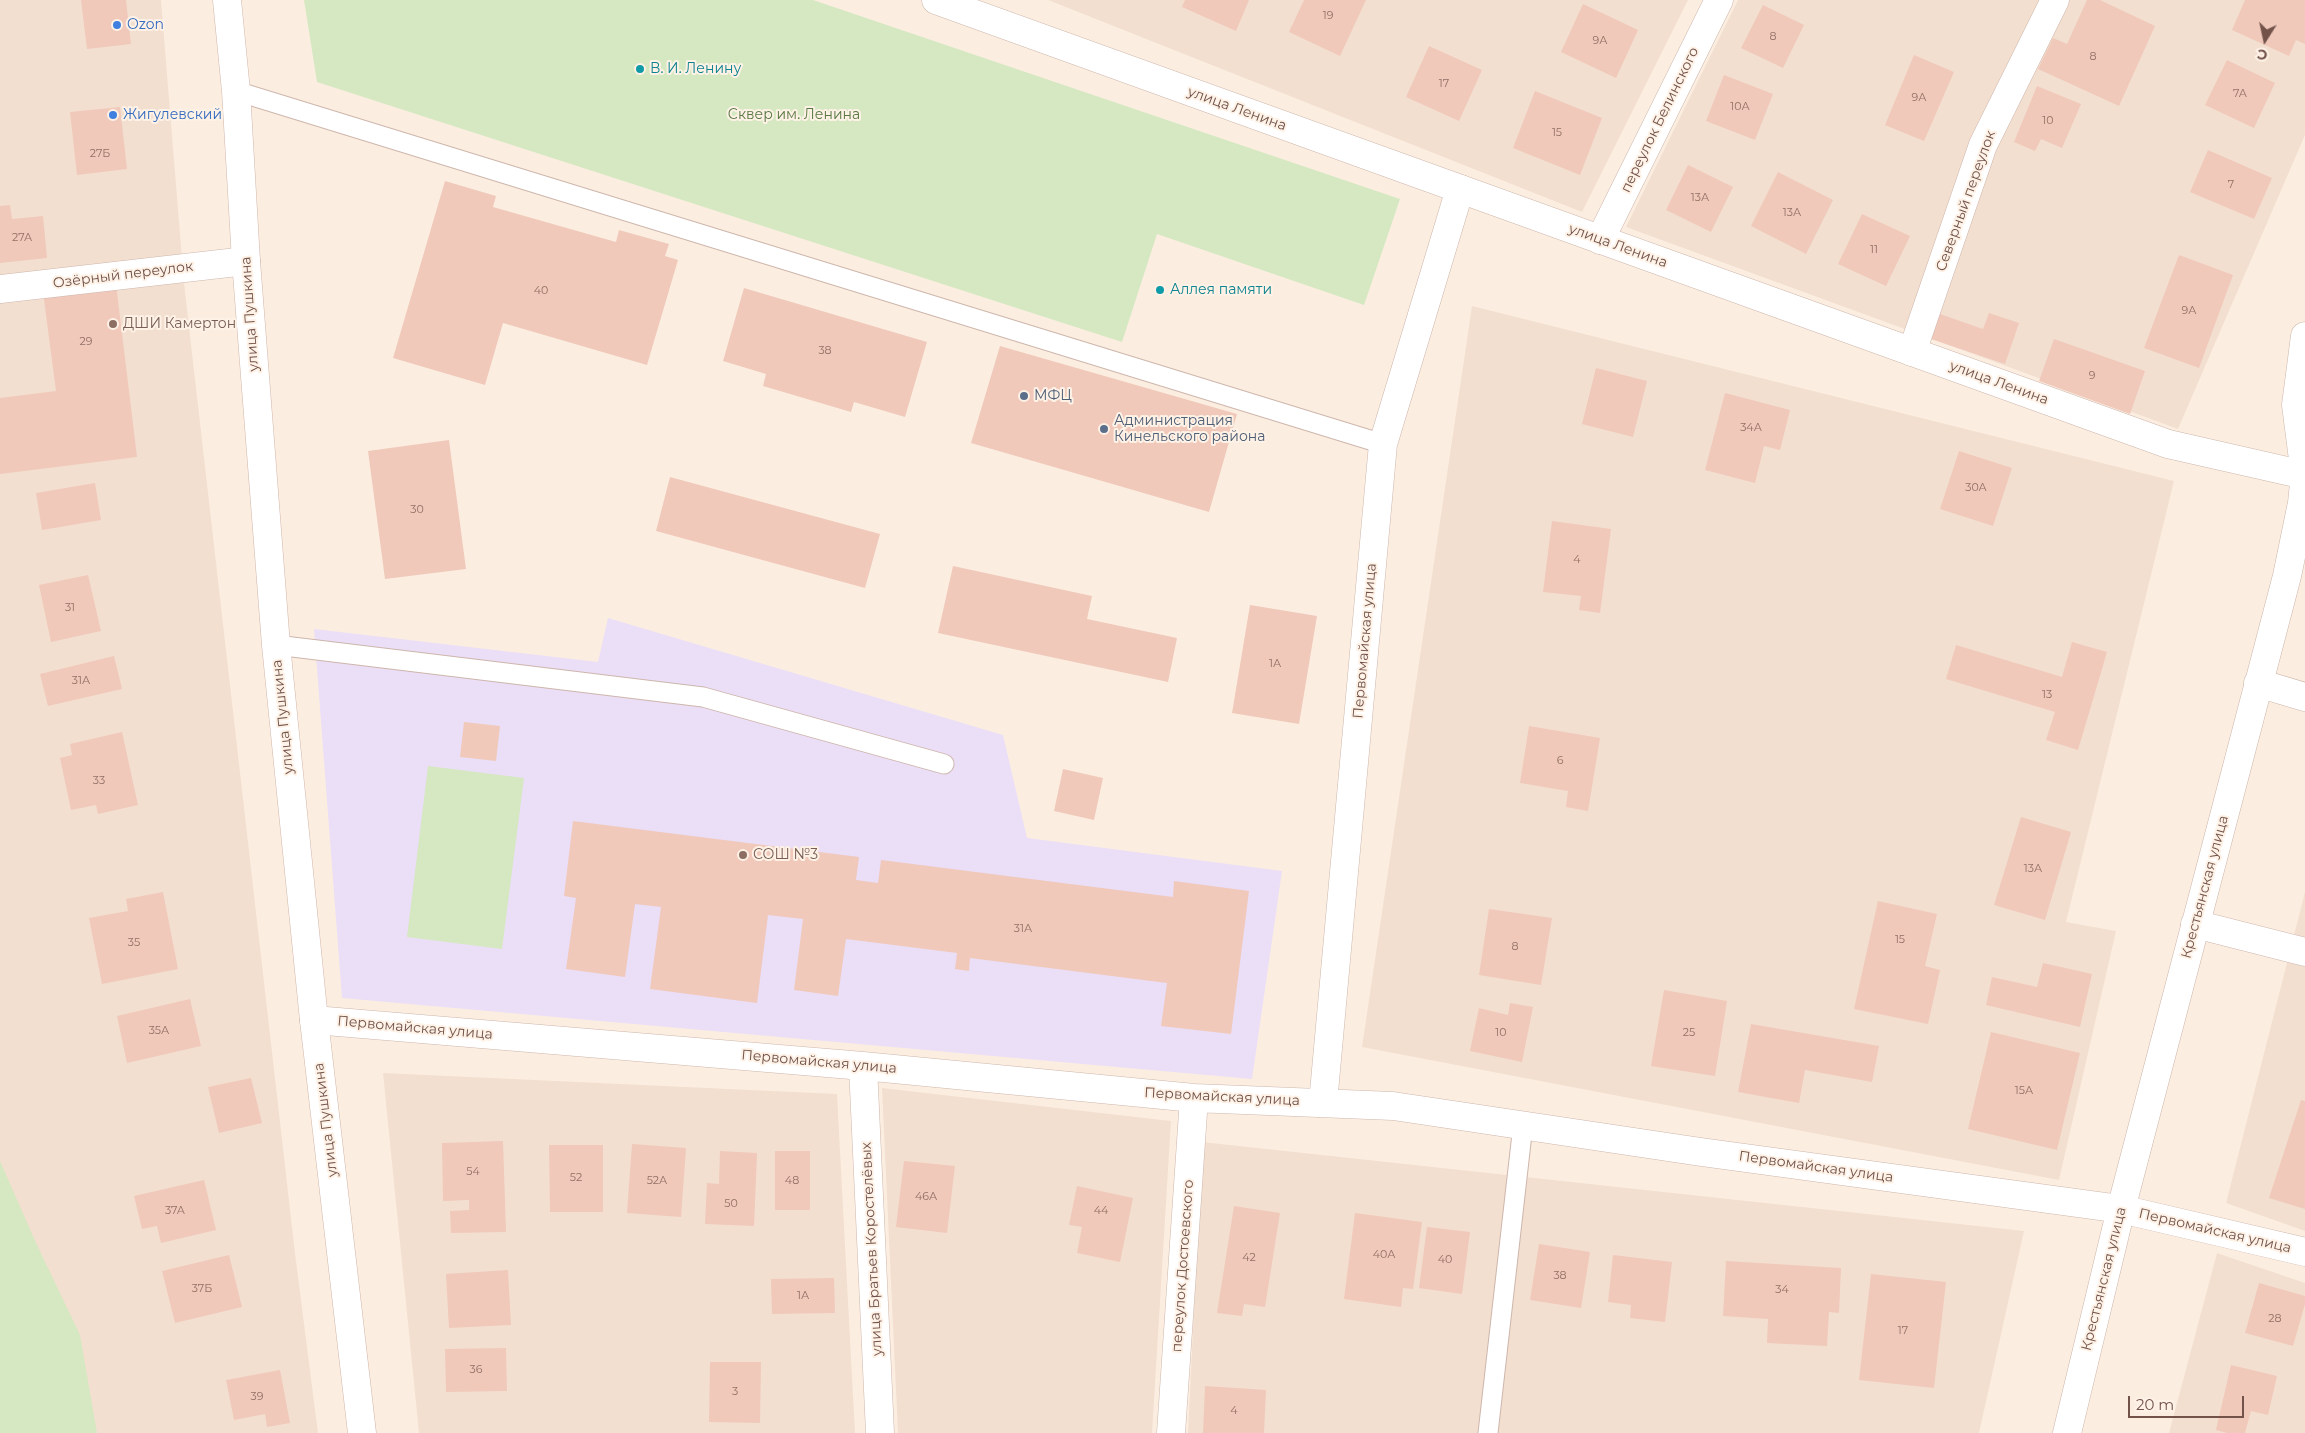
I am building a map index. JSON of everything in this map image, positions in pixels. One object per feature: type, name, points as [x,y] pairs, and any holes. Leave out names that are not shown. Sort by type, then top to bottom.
[{"type":"street","name":"улица Пушкина","points":[[226,0],[236,91],[246,261],[276,645],[314,1020],[362,1433]]},
{"type":"street","name":"улица Ленина","points":[[936,0],[2168,444],[2305,474]]},
{"type":"street","name":"переулок Белинского","points":[[1600,240],[1719,0]]},
{"type":"street","name":"Северный переулок","points":[[1912,352],[1984,145],[2055,0]]},
{"type":"street","name":"Первомайская улица","points":[[1323,1103],[1383,444],[1460,189]]},
{"type":"street","name":"Озёрный переулок","points":[[0,289],[246,261]]},
{"type":"street","name":"Крестьянская улица","points":[[2067,1433],[2121,1209],[2258,683],[2288,576],[2303,504],[2305,474],[2296,405],[2305,336]]},
{"type":"street","points":[[2258,683],[2305,697]]},
{"type":"street","points":[[2195,924],[2305,952]]},
{"type":"street","name":"Первомайская улица","points":[[314,1020],[863,1066],[1194,1098],[1393,1106],[2121,1209],[2305,1252]]},
{"type":"street","name":"улица Братьев Коростелёвых","points":[[863,1066],[880,1433]]},
{"type":"street","name":"переулок Достоевского","points":[[1171,1433],[1194,1098]]},
{"type":"lane","points":[[236,91],[1383,444]]},
{"type":"lane","points":[[276,645],[703,697],[944,764]]},
{"type":"lane","points":[[1488,1433],[1523,1125]]},
{"type":"shaded area","points":[[0,0],[161,0],[184,283],[295,1253],[318,1433],[0,1433]]},
{"type":"shaded area","points":[[1048,0],[1688,0],[1582,212]]},
{"type":"shaded area","points":[[1738,0],[2305,0],[2305,135],[2178,429],[1626,227]]},
{"type":"shaded area","points":[[1472,306],[2174,481],[2066,922],[2116,931],[2059,1180],[1362,1047]]},
{"type":"shaded area","name":"СОШ №3","points":[[608,618],[1003,735],[1027,838],[1282,871],[1252,1079],[342,998],[314,629],[598,662]]},
{"type":"shaded area","points":[[2305,892],[2305,1231],[2226,1203]]},
{"type":"shaded area","points":[[383,1073],[837,1094],[855,1433],[419,1433]]},
{"type":"shaded area","points":[[882,1088],[1171,1121],[1152,1433],[898,1433]]},
{"type":"shaded area","points":[[1202,1142],[2024,1231],[1979,1433],[1188,1433]]},
{"type":"shaded area","points":[[2217,1253],[2305,1283],[2305,1433],[2169,1433]]},
{"type":"green space","name":"Сквер им. Ленина","points":[[304,0],[813,0],[1400,199],[1364,305],[1157,234],[1122,342],[317,82]]},
{"type":"green space","points":[[428,766],[524,778],[502,949],[407,937]]},
{"type":"green space","points":[[0,1161],[36,1243],[80,1335],[97,1433],[0,1433]]},
{"type":"building","points":[[81,0],[126,0],[131,44],[87,49]]},
{"type":"building","points":[[1185,0],[1249,0],[1236,31],[1182,7]]},
{"type":"building","points":[[1304,0],[1366,0],[1340,56],[1289,32]]},
{"type":"building","points":[[2087,0],[2100,0],[2155,26],[2119,106],[2038,69],[2053,38],[2067,44]]},
{"type":"building","points":[[2245,0],[2305,0],[2305,44],[2296,40],[2289,56],[2232,30]]},
{"type":"building","points":[[1583,4],[1638,30],[1616,78],[1561,52]]},
{"type":"building","points":[[1763,5],[1804,25],[1783,68],[1741,48]]},
{"type":"building","points":[[1429,46],[1482,70],[1459,121],[1406,97]]},
{"type":"building","points":[[1914,55],[1954,72],[1924,141],[1885,125]]},
{"type":"building","points":[[2227,60],[2275,83],[2254,128],[2205,105]]},
{"type":"building","points":[[1724,75],[1773,94],[1755,140],[1706,121]]},
{"type":"building","points":[[2037,86],[2081,104],[2062,148],[2041,139],[2035,151],[2014,142]]},
{"type":"building","points":[[1535,91],[1602,118],[1580,175],[1513,148]]},
{"type":"building","points":[[120,107],[127,169],[77,175],[70,112]]},
{"type":"building","points":[[2208,150],[2272,178],[2254,219],[2190,192]]},
{"type":"building","points":[[1688,165],[1733,187],[1711,232],[1666,210]]},
{"type":"building","points":[[1778,172],[1833,200],[1806,254],[1751,226]]},
{"type":"building","points":[[445,181],[496,196],[493,207],[616,242],[619,230],[669,244],[665,256],[678,260],[647,365],[503,323],[485,385],[393,358]]},
{"type":"building","points":[[10,205],[12,219],[43,216],[47,258],[0,263],[0,206]]},
{"type":"building","points":[[1862,214],[1910,236],[1886,286],[1838,264]]},
{"type":"building","points":[[2179,255],[2233,275],[2199,368],[2144,348]]},
{"type":"building","points":[[116,284],[137,457],[0,474],[0,398],[56,391],[43,292]]},
{"type":"building","points":[[744,288],[927,342],[905,417],[854,402],[851,412],[763,386],[766,374],[723,361]]},
{"type":"building","points":[[1989,313],[2019,323],[2005,364],[1931,339],[1940,314],[1983,329]]},
{"type":"building","points":[[2054,339],[2145,371],[2130,414],[2039,381]]},
{"type":"building","name":"Администрация Кинельского района","points":[[1000,346],[1237,414],[1209,512],[971,443]]},
{"type":"building","points":[[1596,368],[1647,381],[1633,437],[1582,424]]},
{"type":"building","points":[[1725,393],[1790,410],[1780,450],[1764,446],[1755,483],[1705,470]]},
{"type":"building","points":[[449,440],[466,569],[385,579],[368,451]]},
{"type":"building","points":[[1959,451],[2012,468],[1993,526],[1940,509]]},
{"type":"building","points":[[670,477],[880,534],[865,588],[656,531]]},
{"type":"building","points":[[95,483],[101,520],[42,530],[36,493]]},
{"type":"building","points":[[1552,521],[1611,529],[1600,613],[1579,610],[1581,596],[1543,592]]},
{"type":"building","points":[[953,566],[1092,596],[1087,619],[1177,638],[1168,682],[938,633]]},
{"type":"building","points":[[88,575],[101,631],[51,642],[39,585]]},
{"type":"building","points":[[1250,605],[1317,616],[1299,724],[1232,713]]},
{"type":"building","points":[[2072,642],[2107,652],[2078,750],[2046,740],[2055,712],[1946,679],[1956,645],[2062,677]]},
{"type":"building","points":[[114,656],[122,689],[48,706],[40,674]]},
{"type":"building","points":[[464,722],[500,726],[496,761],[460,757]]},
{"type":"building","points":[[1529,726],[1600,738],[1588,811],[1566,807],[1568,791],[1520,783]]},
{"type":"building","points":[[122,732],[138,805],[98,814],[96,805],[71,810],[60,758],[72,755],[70,744]]},
{"type":"building","points":[[1063,769],[1103,778],[1094,820],[1054,811]]},
{"type":"building","points":[[2021,817],[2071,832],[2045,920],[1994,905]]},
{"type":"building","points":[[573,821],[859,857],[856,880],[878,883],[881,860],[1173,897],[1174,881],[1249,891],[1231,1034],[1161,1026],[1167,983],[970,958],[969,971],[955,969],[957,953],[846,939],[838,996],[794,990],[803,919],[768,915],[757,1003],[650,989],[661,907],[635,904],[625,977],[566,969],[576,898],[564,896]]},
{"type":"building","points":[[163,892],[178,969],[102,984],[89,918],[128,911],[126,899]]},
{"type":"building","points":[[1878,901],[1937,914],[1925,966],[1940,970],[1928,1024],[1854,1009]]},
{"type":"building","points":[[1489,909],[1552,918],[1541,985],[1479,975]]},
{"type":"building","points":[[2043,963],[2092,974],[2080,1027],[1986,1005],[1992,977],[2037,987]]},
{"type":"building","points":[[1664,990],[1727,1001],[1715,1076],[1651,1066]]},
{"type":"building","points":[[190,999],[201,1046],[127,1063],[117,1016]]},
{"type":"building","points":[[1510,1003],[1533,1007],[1522,1062],[1470,1051],[1479,1008],[1508,1015]]},
{"type":"building","points":[[1751,1024],[1879,1046],[1872,1082],[1805,1070],[1799,1103],[1738,1092]]},
{"type":"building","points":[[1991,1032],[2080,1053],[2057,1150],[1968,1129]]},
{"type":"building","points":[[251,1078],[262,1123],[219,1133],[208,1087]]},
{"type":"building","points":[[2301,1100],[2305,1101],[2305,1209],[2269,1198]]},
{"type":"building","points":[[503,1141],[506,1232],[451,1233],[450,1211],[469,1210],[469,1200],[443,1201],[442,1143]]},
{"type":"building","points":[[632,1144],[686,1148],[681,1217],[627,1213]]},
{"type":"building","points":[[549,1145],[603,1145],[603,1212],[550,1212]]},
{"type":"building","points":[[720,1151],[757,1153],[754,1226],[705,1224],[707,1183],[719,1184]]},
{"type":"building","points":[[775,1151],[810,1151],[810,1210],[775,1210]]},
{"type":"building","points":[[904,1161],[955,1166],[947,1233],[896,1227]]},
{"type":"building","points":[[204,1180],[216,1230],[161,1243],[157,1226],[142,1229],[134,1196]]},
{"type":"building","points":[[1077,1186],[1133,1198],[1120,1262],[1077,1253],[1082,1227],[1069,1225]]},
{"type":"building","points":[[1234,1206],[1280,1213],[1265,1307],[1244,1304],[1242,1316],[1217,1313]]},
{"type":"building","points":[[1355,1213],[1422,1222],[1413,1289],[1403,1288],[1401,1307],[1344,1299]]},
{"type":"building","points":[[1427,1227],[1470,1232],[1462,1294],[1419,1288]]},
{"type":"building","points":[[1539,1244],[1590,1252],[1581,1308],[1530,1300]]},
{"type":"building","points":[[229,1255],[242,1307],[175,1323],[162,1271]]},
{"type":"building","points":[[1613,1255],[1672,1262],[1665,1322],[1630,1318],[1631,1305],[1608,1302]]},
{"type":"building","points":[[1726,1261],[1841,1268],[1839,1313],[1829,1312],[1827,1346],[1767,1343],[1768,1319],[1723,1316]]},
{"type":"building","points":[[508,1270],[511,1325],[449,1328],[446,1274]]},
{"type":"building","points":[[1871,1274],[1946,1282],[1934,1388],[1859,1380]]},
{"type":"building","points":[[834,1278],[835,1313],[772,1314],[771,1279]]},
{"type":"building","points":[[2259,1283],[2305,1296],[2305,1304],[2293,1346],[2245,1333]]},
{"type":"building","points":[[506,1348],[507,1391],[446,1392],[445,1349]]},
{"type":"building","points":[[710,1362],[761,1362],[760,1423],[709,1422]]},
{"type":"building","points":[[2231,1365],[2277,1376],[2268,1415],[2251,1411],[2245,1433],[2227,1433],[2216,1430]]},
{"type":"building","points":[[280,1370],[290,1423],[267,1427],[265,1414],[234,1420],[226,1380]]},
{"type":"building","points":[[1205,1386],[1266,1390],[1264,1433],[1203,1433]]},
{"type":"place","name":"Ozon","points":[[117,25]]},
{"type":"place","name":"В. И. Ленину","points":[[640,69]]},
{"type":"place","name":"Жигулевский","points":[[113,115]]},
{"type":"place","name":"Аллея памяти","points":[[1160,290]]},
{"type":"place","name":"ДШИ Камертон","points":[[113,324]]},
{"type":"place","name":"МФЦ","points":[[1024,396]]},
{"type":"place","name":"Администрация Кинельского района","points":[[1104,429]]},
{"type":"place","name":"СОШ №3","points":[[743,855]]}]
